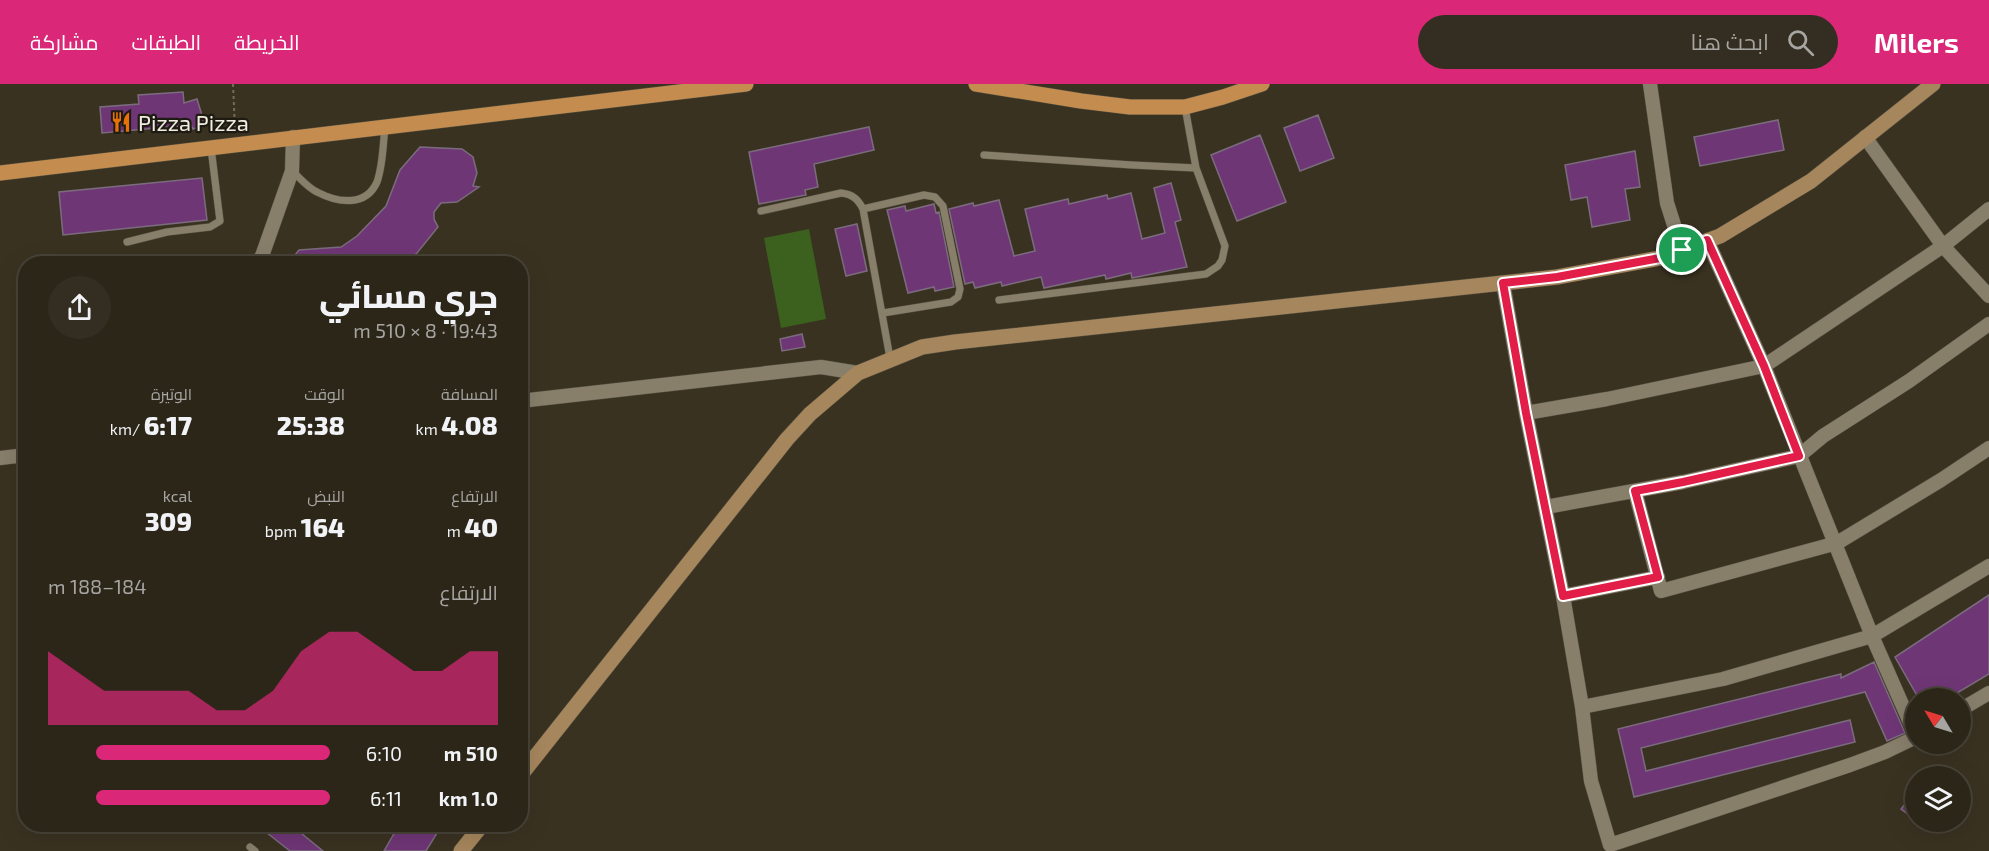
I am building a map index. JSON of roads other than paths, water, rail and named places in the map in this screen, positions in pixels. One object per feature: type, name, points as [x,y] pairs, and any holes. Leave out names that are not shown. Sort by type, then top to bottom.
[{"type":"main road","points":[[0,172],[746,84]]},
{"type":"main road","points":[[976,84],[1130,107],[1185,107],[1223,98],[1262,84]]},
{"type":"main road","points":[[528,766],[787,439],[810,414],[858,374],[890,358],[922,346],[1557,277],[1660,258],[1720,236],[1811,181],[1933,84]]},
{"type":"main road","points":[[461,851],[476,832]]},
{"type":"street","points":[[1650,84],[1667,203],[1682,250]]},
{"type":"street","points":[[1865,136],[1943,246],[1989,296]]},
{"type":"street","points":[[262,256],[292,171],[293,137]]},
{"type":"street","points":[[1526,413],[1607,399],[1764,366],[1943,246],[1989,209]]},
{"type":"street","points":[[1707,240],[1764,366],[1799,456],[1837,543],[1872,636],[1905,712]]},
{"type":"street","points":[[1503,283],[1526,413],[1563,596],[1582,707],[1591,781],[1610,845],[1850,765],[1905,742]]},
{"type":"street","points":[[1546,507],[1683,482],[1799,456],[1823,436],[1909,381],[1989,324]]},
{"type":"street","points":[[528,399],[821,367],[858,374]]},
{"type":"street","points":[[1635,491],[1661,591],[1837,543],[1989,448]]},
{"type":"street","points":[[0,458],[18,456]]},
{"type":"street","points":[[1582,707],[1723,679],[1872,636],[1989,566]]},
{"type":"street","points":[[1563,596],[1658,577]]},
{"type":"street","points":[[1971,704],[1989,693]]},
{"type":"lane","points":[[999,300],[1206,274],[1213,271],[1222,260],[1225,246],[1196,168],[1185,107]]},
{"type":"lane","points":[[292,171],[316,192],[336,199],[356,201],[369,194],[377,180],[385,127]]},
{"type":"lane","points":[[127,242],[167,232],[210,227],[220,221],[211,147]]},
{"type":"lane","points":[[984,155],[1196,168]]},
{"type":"lane","points":[[761,211],[841,193],[855,198],[863,209],[890,358]]},
{"type":"lane","points":[[863,209],[924,195],[935,197],[943,206],[960,289],[958,297],[951,302],[883,313]]},
{"type":"place","name":"Pizza Pizza","points":[[121,122]]}]
